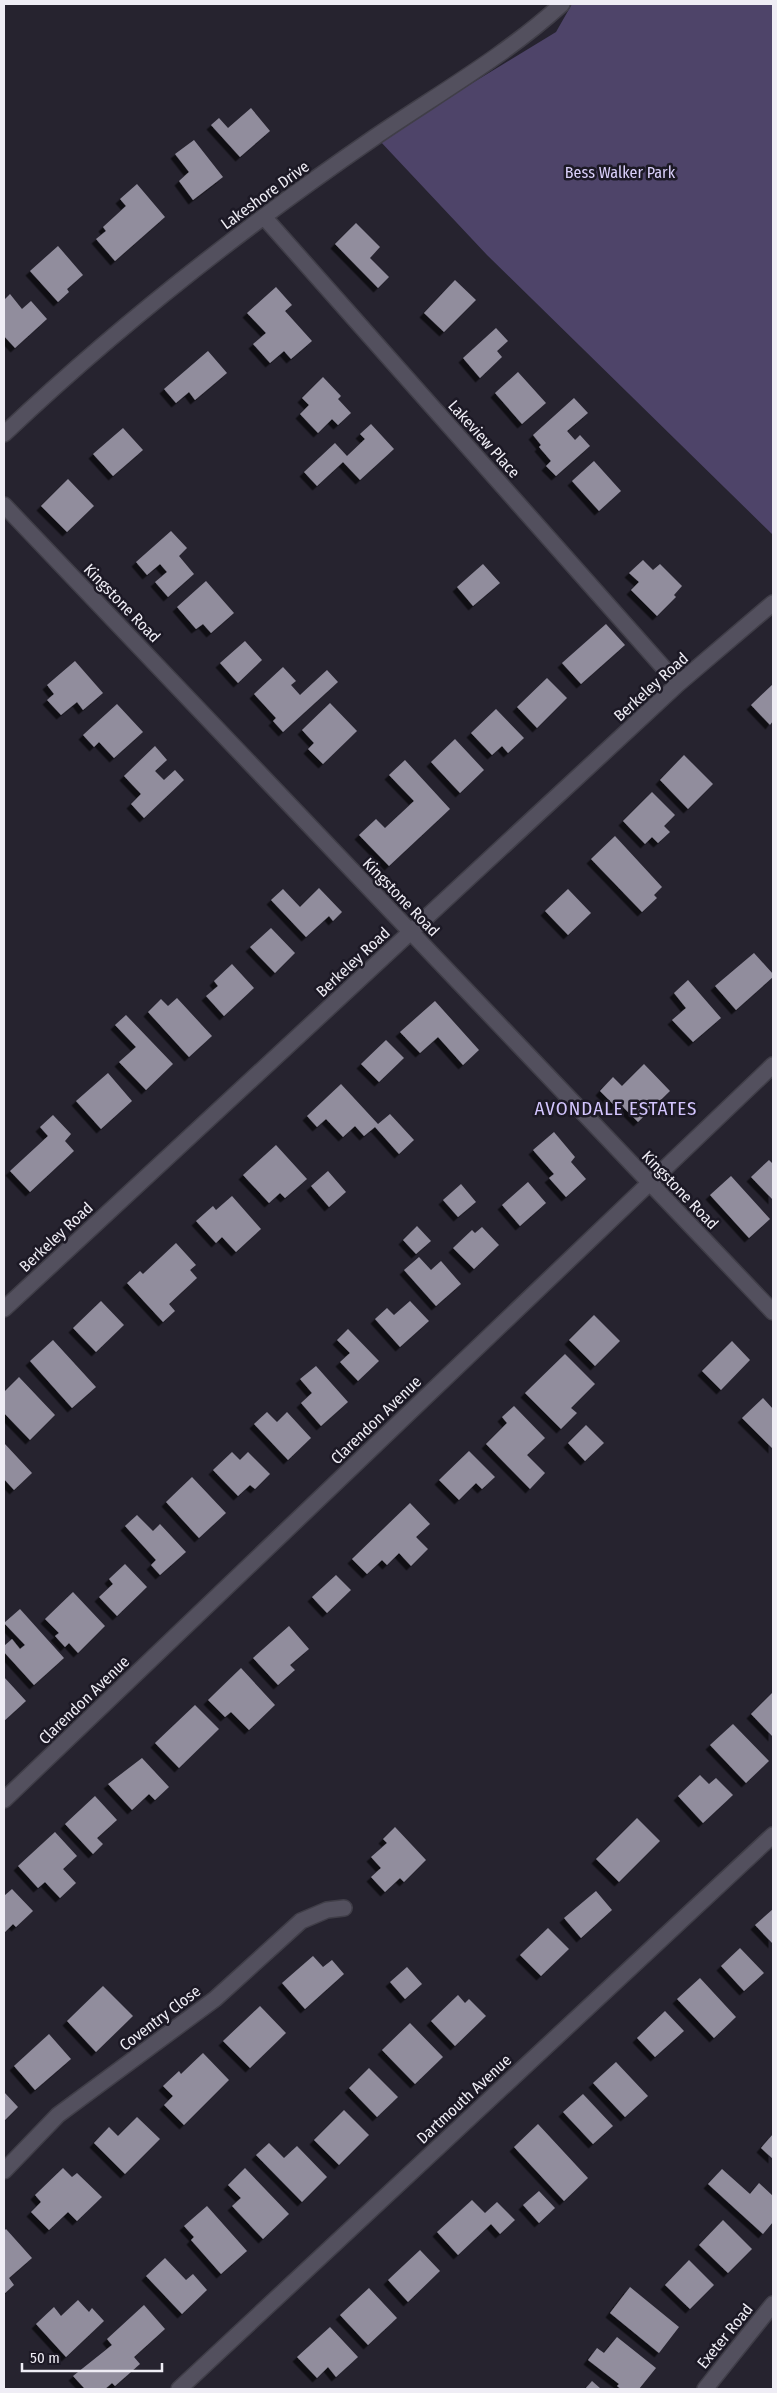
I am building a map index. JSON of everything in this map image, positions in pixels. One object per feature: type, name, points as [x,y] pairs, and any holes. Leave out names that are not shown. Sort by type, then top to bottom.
[{"type":"street","name":"Lakeshore Drive","points":[[4,434],[96,348],[171,287],[375,137],[487,64],[562,4]]},
{"type":"street","name":"Lakeview Place","points":[[264,217],[678,684]]},
{"type":"street","name":"Kingstone Road","points":[[4,505],[773,1312]]},
{"type":"street","name":"Berkeley Road","points":[[4,1309],[678,684],[773,603]]},
{"type":"street","name":"Clarendon Avenue","points":[[4,1800],[773,1065]]},
{"type":"street","name":"Dartmouth Avenue","points":[[179,2389],[773,1835]]},
{"type":"street","name":"Coventry Close","points":[[4,2171],[58,2115],[215,1999],[301,1921],[327,1910],[344,1908]]},
{"type":"street","name":"Exeter Road","points":[[705,2389],[773,2304]]},
{"type":"green space","name":"Bess Walker Park","points":[[572,4],[773,4],[773,535],[487,255],[379,140],[556,32]]},
{"type":"building","points":[[251,108],[270,131],[240,157],[211,125],[219,118],[228,128]]},
{"type":"building","points":[[194,140],[223,177],[193,200],[179,181],[189,172],[175,154]]},
{"type":"building","points":[[137,184],[165,217],[115,261],[96,239],[106,231],[103,227],[126,206],[120,199]]},
{"type":"building","points":[[356,223],[380,247],[370,258],[389,277],[378,288],[335,244]]},
{"type":"building","points":[[58,246],[83,275],[67,289],[69,292],[58,302],[30,271]]},
{"type":"building","points":[[455,280],[476,300],[444,332],[424,313]]},
{"type":"building","points":[[276,287],[292,305],[285,311],[312,341],[291,359],[284,351],[270,363],[253,344],[266,333],[247,313]]},
{"type":"building","points":[[10,294],[22,309],[31,301],[47,319],[15,348],[4,336],[4,300]]},
{"type":"building","points":[[496,328],[508,341],[497,351],[502,357],[480,378],[463,358]]},
{"type":"building","points":[[208,351],[227,373],[195,400],[189,392],[176,403],[164,389]]},
{"type":"building","points":[[518,372],[546,403],[522,424],[495,393]]},
{"type":"building","points":[[323,377],[341,396],[338,399],[351,413],[338,425],[332,419],[318,433],[300,414],[309,405],[302,398]]},
{"type":"building","points":[[574,398],[588,413],[567,431],[575,440],[580,435],[590,446],[556,476],[546,466],[551,461],[539,447],[541,445],[533,435]]},
{"type":"building","points":[[371,424],[394,449],[360,480],[343,462],[317,486],[304,472],[335,443],[347,456],[365,439],[360,434]]},
{"type":"building","points":[[123,428],[143,450],[113,476],[93,454]]},
{"type":"building","points":[[594,461],[621,491],[599,511],[572,481]]},
{"type":"building","points":[[68,479],[94,506],[67,532],[41,506]]},
{"type":"building","points":[[171,531],[187,548],[179,556],[194,574],[168,597],[155,582],[167,572],[160,564],[147,575],[136,562]]},
{"type":"building","points":[[643,560],[653,570],[660,564],[682,586],[674,595],[676,597],[657,616],[631,590],[639,582],[629,573]]},
{"type":"building","points":[[483,564],[500,583],[473,606],[457,587]]},
{"type":"building","points":[[206,581],[234,613],[211,633],[203,624],[196,629],[177,607]]},
{"type":"building","points":[[606,624],[625,645],[581,684],[562,663]]},
{"type":"building","points":[[245,641],[262,660],[238,683],[220,663]]},
{"type":"building","points":[[75,661],[103,693],[83,710],[77,702],[61,715],[47,700],[54,694],[47,685]]},
{"type":"building","points":[[283,667],[296,681],[291,685],[300,695],[327,670],[338,682],[283,732],[273,721],[276,718],[254,694]]},
{"type":"building","points":[[547,678],[567,698],[537,728],[517,707]]},
{"type":"building","points":[[773,684],[773,721],[770,725],[751,705]]},
{"type":"building","points":[[330,703],[357,731],[323,764],[308,749],[314,743],[302,730]]},
{"type":"building","points":[[117,704],[143,732],[114,758],[99,742],[94,747],[83,735]]},
{"type":"building","points":[[496,709],[524,738],[508,753],[502,746],[492,755],[471,733]]},
{"type":"building","points":[[455,739],[484,770],[460,793],[431,762]]},
{"type":"building","points":[[155,746],[167,760],[155,771],[164,780],[175,770],[184,780],[144,818],[131,804],[141,794],[124,776]]},
{"type":"building","points":[[684,755],[713,784],[688,809],[660,780]]},
{"type":"building","points":[[405,760],[450,809],[389,866],[359,835],[376,819],[385,828],[414,801],[389,775]]},
{"type":"building","points":[[652,792],[675,815],[664,826],[670,832],[658,843],[652,837],[645,844],[623,821]]},
{"type":"building","points":[[615,836],[662,887],[654,895],[657,898],[642,912],[591,859]]},
{"type":"building","points":[[319,888],[342,912],[333,921],[329,916],[306,937],[271,900],[283,889],[300,907]]},
{"type":"building","points":[[568,889],[591,913],[568,935],[545,911]]},
{"type":"building","points":[[271,928],[295,953],[275,973],[250,947]]},
{"type":"building","points":[[754,953],[773,974],[773,977],[736,1010],[715,986]]},
{"type":"building","points":[[232,964],[254,988],[224,1016],[206,996],[218,986],[214,981]]},
{"type":"building","points":[[688,980],[721,1018],[693,1042],[672,1020],[686,1008],[674,993]]},
{"type":"building","points":[[177,998],[212,1036],[189,1057],[148,1012],[161,999],[168,1006]]},
{"type":"building","points":[[435,1001],[479,1050],[463,1065],[438,1037],[420,1053],[400,1032]]},
{"type":"building","points":[[126,1015],[173,1064],[146,1090],[119,1062],[136,1047],[115,1025]]},
{"type":"building","points":[[386,1040],[404,1058],[379,1082],[361,1064]]},
{"type":"building","points":[[644,1064],[670,1091],[638,1122],[619,1103],[615,1106],[600,1091],[613,1077],[622,1086]]},
{"type":"building","points":[[108,1073],[132,1101],[101,1129],[76,1101]]},
{"type":"building","points":[[341,1084],[378,1124],[390,1114],[414,1140],[399,1154],[375,1127],[364,1136],[355,1126],[343,1137],[326,1119],[317,1127],[307,1116]]},
{"type":"building","points":[[53,1115],[71,1134],[65,1141],[74,1151],[30,1192],[10,1171],[48,1136],[40,1127]]},
{"type":"building","points":[[554,1132],[575,1157],[571,1162],[586,1179],[566,1197],[549,1178],[554,1174],[533,1150]]},
{"type":"building","points":[[276,1145],[307,1179],[285,1198],[280,1193],[269,1203],[243,1175]]},
{"type":"building","points":[[769,1160],[773,1164],[773,1200],[751,1177]]},
{"type":"building","points":[[328,1171],[346,1192],[329,1207],[311,1186]]},
{"type":"building","points":[[731,1176],[770,1219],[749,1238],[710,1195]]},
{"type":"building","points":[[528,1182],[546,1203],[520,1226],[502,1205]]},
{"type":"building","points":[[461,1184],[476,1202],[458,1217],[443,1200]]},
{"type":"building","points":[[232,1196],[261,1229],[236,1252],[222,1237],[216,1243],[196,1221],[213,1206],[216,1210]]},
{"type":"building","points":[[417,1226],[431,1241],[416,1254],[403,1240]]},
{"type":"building","points":[[482,1227],[499,1245],[474,1269],[453,1248],[472,1230],[475,1233]]},
{"type":"building","points":[[176,1243],[196,1265],[190,1270],[197,1278],[169,1304],[175,1311],[163,1322],[127,1283],[140,1271],[143,1274]]},
{"type":"building","points":[[419,1257],[431,1270],[441,1261],[461,1284],[436,1306],[404,1270]]},
{"type":"building","points":[[101,1301],[124,1325],[96,1352],[73,1328]]},
{"type":"building","points":[[410,1301],[429,1321],[400,1347],[375,1319],[387,1308],[394,1315]]},
{"type":"building","points":[[594,1315],[620,1341],[595,1366],[569,1340]]},
{"type":"building","points":[[348,1329],[379,1361],[358,1381],[340,1362],[350,1353],[337,1340]]},
{"type":"building","points":[[53,1340],[96,1387],[72,1408],[30,1361]]},
{"type":"building","points":[[732,1341],[750,1360],[721,1390],[702,1371]]},
{"type":"building","points":[[565,1354],[595,1384],[571,1408],[577,1413],[561,1429],[525,1393]]},
{"type":"building","points":[[316,1366],[348,1402],[321,1426],[301,1403],[312,1393],[300,1379]]},
{"type":"building","points":[[19,1377],[55,1415],[30,1440],[4,1413],[4,1392]]},
{"type":"building","points":[[763,1398],[773,1409],[773,1449],[742,1418]]},
{"type":"building","points":[[514,1406],[545,1438],[527,1455],[545,1473],[530,1489],[486,1444],[507,1423],[502,1417]]},
{"type":"building","points":[[267,1412],[277,1422],[287,1412],[311,1438],[288,1460],[254,1424]]},
{"type":"building","points":[[586,1425],[604,1443],[585,1461],[568,1443]]},
{"type":"building","points":[[4,1443],[32,1473],[14,1490],[4,1479]]},
{"type":"building","points":[[469,1451],[495,1477],[482,1489],[476,1483],[459,1500],[439,1480]]},
{"type":"building","points":[[232,1452],[240,1460],[248,1452],[270,1474],[255,1489],[250,1485],[238,1496],[213,1470]]},
{"type":"building","points":[[192,1477],[226,1513],[199,1538],[166,1502]]},
{"type":"building","points":[[410,1503],[430,1524],[416,1537],[428,1549],[411,1566],[399,1553],[387,1565],[382,1560],[367,1574],[352,1559]]},
{"type":"building","points":[[137,1515],[153,1531],[160,1524],[186,1552],[160,1575],[151,1565],[156,1560],[125,1526]]},
{"type":"building","points":[[125,1564],[147,1587],[117,1616],[99,1597],[113,1584],[109,1579]]},
{"type":"building","points":[[336,1575],[351,1590],[327,1613],[312,1597]]},
{"type":"building","points":[[73,1592],[105,1626],[78,1653],[69,1643],[65,1647],[55,1636],[59,1633],[45,1619]]},
{"type":"building","points":[[20,1609],[64,1658],[34,1685],[4,1652],[4,1646],[12,1639],[20,1649],[25,1645],[4,1623]]},
{"type":"building","points":[[289,1626],[309,1649],[290,1665],[295,1670],[278,1685],[253,1658]]},
{"type":"building","points":[[241,1668],[275,1705],[249,1730],[231,1712],[225,1717],[208,1700]]},
{"type":"building","points":[[4,1677],[26,1701],[4,1721]]},
{"type":"building","points":[[773,1692],[773,1737],[751,1714]]},
{"type":"building","points":[[195,1705],[219,1729],[179,1768],[155,1743]]},
{"type":"building","points":[[733,1724],[769,1761],[746,1783],[710,1745]]},
{"type":"building","points":[[142,1758],[169,1787],[155,1800],[149,1794],[132,1810],[108,1784]]},
{"type":"building","points":[[700,1775],[709,1784],[716,1778],[733,1795],[703,1823],[678,1796]]},
{"type":"building","points":[[95,1796],[117,1820],[97,1838],[103,1844],[93,1854],[65,1824]]},
{"type":"building","points":[[637,1818],[660,1841],[619,1882],[596,1859]]},
{"type":"building","points":[[395,1827],[426,1860],[404,1882],[400,1878],[385,1892],[371,1877],[381,1868],[371,1857],[387,1843],[383,1839]]},
{"type":"building","points":[[55,1832],[77,1856],[63,1869],[76,1883],[60,1898],[45,1882],[38,1888],[18,1866]]},
{"type":"building","points":[[12,1889],[33,1911],[16,1927],[13,1924],[4,1933],[4,1896]]},
{"type":"building","points":[[596,1891],[612,1910],[581,1938],[564,1918]]},
{"type":"building","points":[[773,1909],[773,1944],[755,1925]]},
{"type":"building","points":[[548,1928],[569,1949],[541,1976],[520,1955]]},
{"type":"building","points":[[740,1948],[764,1973],[744,1991],[721,1966]]},
{"type":"building","points":[[313,1956],[323,1967],[332,1960],[344,1974],[305,2009],[282,1983]]},
{"type":"building","points":[[407,1967],[422,1984],[405,1999],[390,1982]]},
{"type":"building","points":[[700,1978],[736,2017],[714,2038],[677,1999]]},
{"type":"building","points":[[103,1986],[133,2016],[96,2052],[67,2021]]},
{"type":"building","points":[[458,1995],[465,2003],[469,1999],[486,2016],[455,2046],[431,2021]]},
{"type":"building","points":[[260,2006],[286,2033],[250,2068],[223,2041]]},
{"type":"building","points":[[665,2011],[684,2031],[655,2057],[637,2038]]},
{"type":"building","points":[[410,2023],[443,2057],[415,2084],[382,2050]]},
{"type":"building","points":[[49,2034],[71,2059],[35,2090],[14,2066]]},
{"type":"building","points":[[203,2053],[229,2080],[184,2125],[164,2105],[173,2096],[163,2086],[179,2071],[181,2074]]},
{"type":"building","points":[[616,2062],[648,2096],[625,2117],[593,2083]]},
{"type":"building","points":[[369,2068],[398,2097],[377,2117],[349,2088]]},
{"type":"building","points":[[4,2092],[18,2107],[4,2121]]},
{"type":"building","points":[[583,2094],[613,2126],[593,2144],[563,2112]]},
{"type":"building","points":[[344,2110],[369,2135],[339,2165],[314,2140]]},
{"type":"building","points":[[137,2117],[160,2139],[125,2174],[94,2143],[109,2127],[118,2136]]},
{"type":"building","points":[[538,2124],[588,2178],[564,2201],[514,2147]]},
{"type":"building","points":[[773,2134],[773,2159],[761,2148]]},
{"type":"building","points":[[269,2143],[284,2158],[297,2146],[327,2177],[302,2202],[256,2155]]},
{"type":"building","points":[[63,2168],[72,2177],[77,2173],[102,2197],[77,2221],[68,2212],[49,2230],[31,2212],[41,2202],[35,2195]]},
{"type":"building","points":[[245,2168],[289,2214],[263,2239],[232,2206],[241,2198],[228,2185]]},
{"type":"building","points":[[722,2169],[750,2194],[759,2183],[773,2196],[773,2222],[763,2234],[708,2184]]},
{"type":"building","points":[[539,2191],[555,2208],[539,2223],[523,2205]]},
{"type":"building","points":[[472,2200],[485,2213],[497,2202],[515,2220],[500,2234],[491,2224],[458,2255],[437,2232]]},
{"type":"building","points":[[207,2206],[247,2251],[221,2274],[191,2240],[194,2237],[184,2226]]},
{"type":"building","points":[[723,2220],[752,2249],[728,2273],[699,2245]]},
{"type":"building","points":[[6,2229],[32,2258],[9,2278],[14,2285],[4,2294],[4,2231]]},
{"type":"building","points":[[420,2250],[440,2271],[408,2302],[388,2280]]},
{"type":"building","points":[[165,2258],[186,2280],[193,2274],[207,2290],[182,2314],[146,2276]]},
{"type":"building","points":[[689,2260],[714,2285],[690,2309],[665,2285]]},
{"type":"building","points":[[630,2287],[679,2327],[659,2353],[610,2313]]},
{"type":"building","points":[[369,2288],[397,2318],[368,2345],[340,2315]]},
{"type":"building","points":[[78,2300],[89,2312],[92,2308],[104,2321],[66,2357],[36,2324],[54,2307],[61,2316]]},
{"type":"building","points":[[144,2305],[165,2329],[134,2357],[140,2364],[115,2386],[112,2383],[105,2389],[85,2389],[73,2376],[112,2345],[107,2339]]},
{"type":"building","points":[[330,2327],[358,2357],[336,2377],[328,2367],[317,2378],[297,2357]]},
{"type":"building","points":[[617,2337],[656,2368],[639,2389],[621,2389],[617,2386],[619,2384],[588,2360],[597,2348],[604,2353]]},
{"type":"building","points":[[592,2381],[601,2389],[585,2389]]},
{"type":"district","name":"AVONDALE ESTATES","points":[[616,1108]]}]
